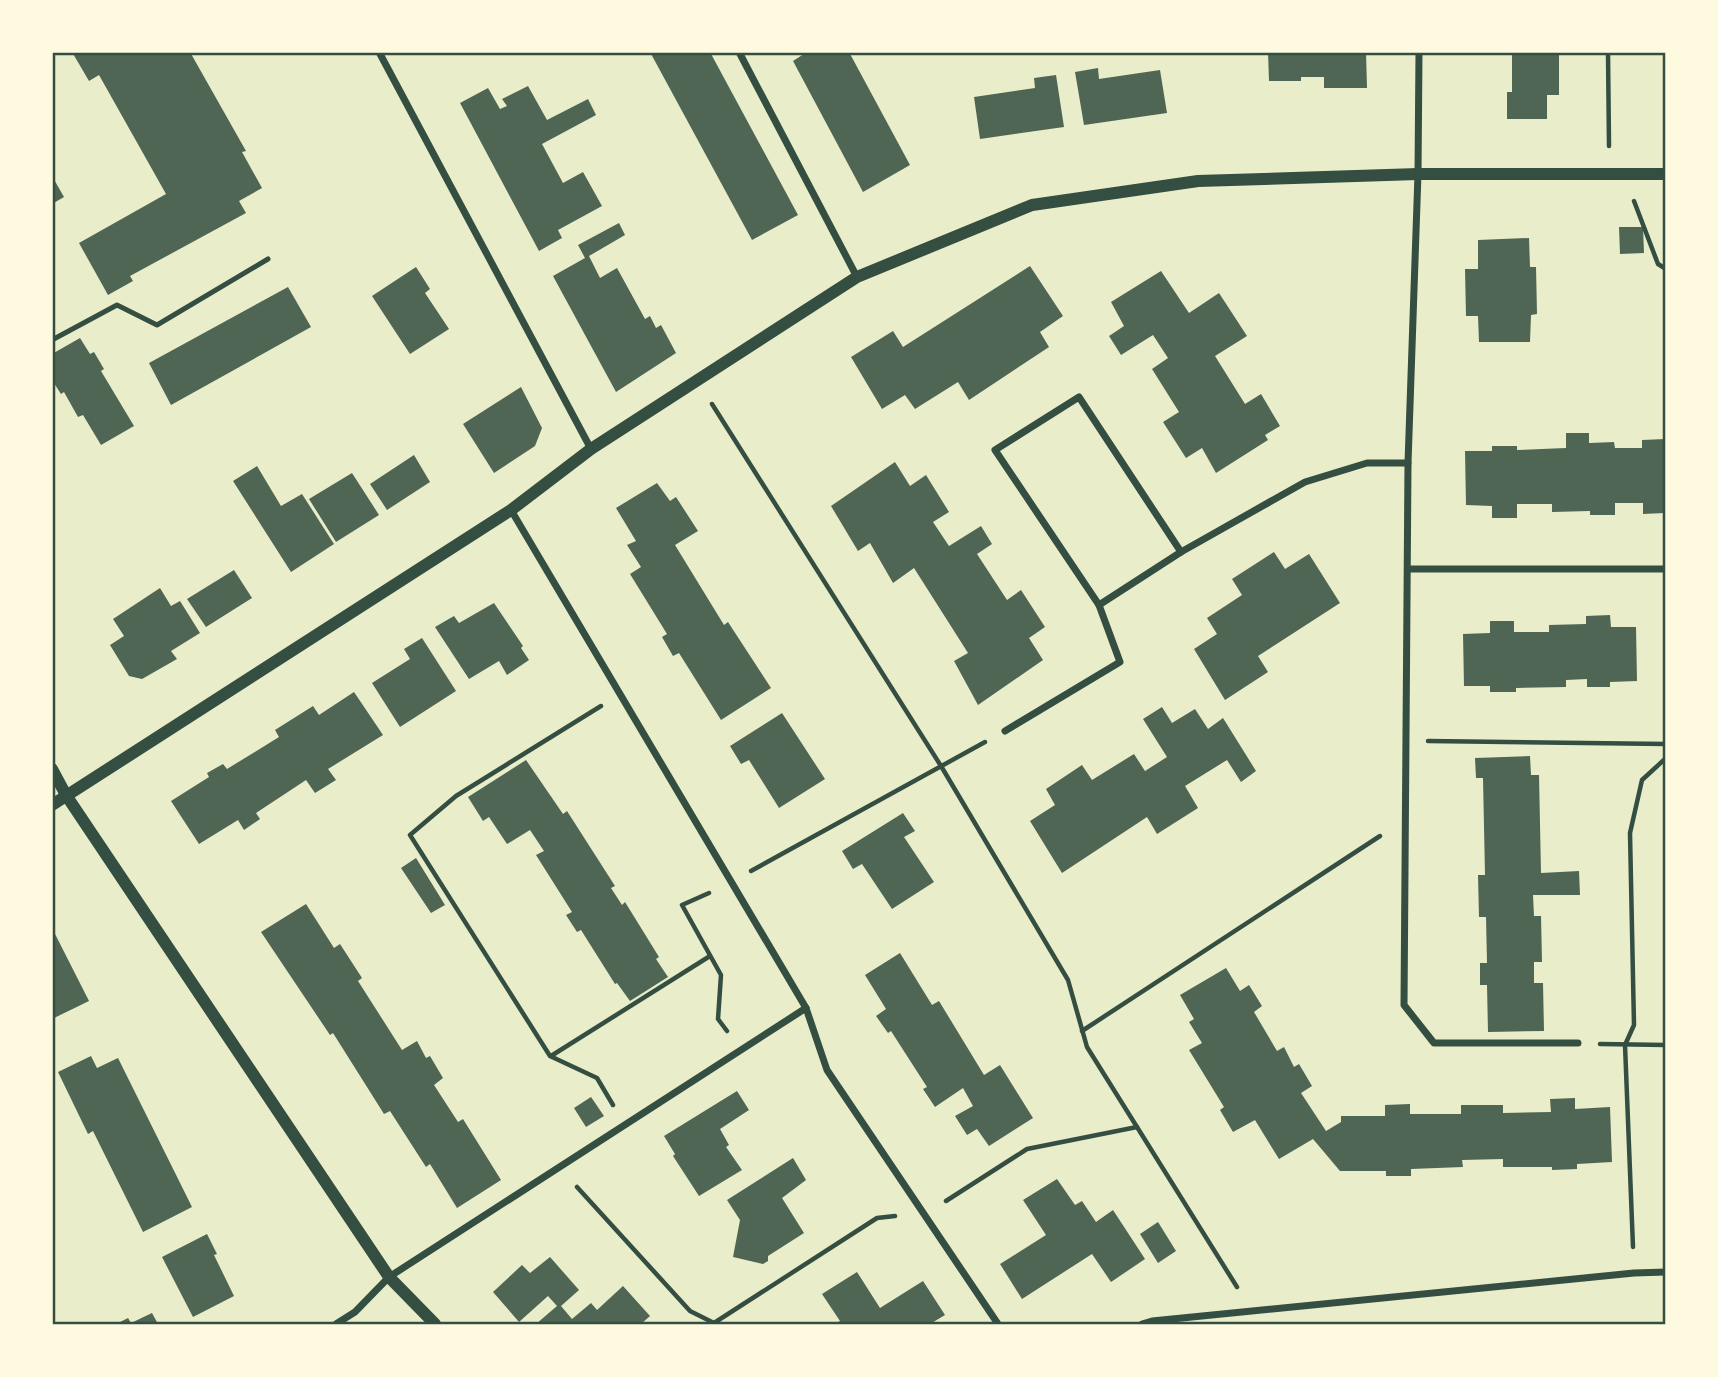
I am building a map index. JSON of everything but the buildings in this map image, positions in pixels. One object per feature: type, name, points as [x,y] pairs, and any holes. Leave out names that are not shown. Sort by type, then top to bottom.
[{"type":"street","points":[[379,52],[591,449]]},
{"type":"street","points":[[739,52],[857,277]]},
{"type":"street","points":[[1419,52],[1418,174],[1408,463],[1404,1005],[1434,1043],[1578,1043]]},
{"type":"street","points":[[52,804],[511,510],[591,449],[857,277],[1032,205],[1198,181],[1418,174],[1665,174]]},
{"type":"street","points":[[1005,731],[1120,662],[1099,605],[995,450],[1079,397],[1181,552]]},
{"type":"street","points":[[1099,605],[1181,552],[1305,482],[1367,463],[1408,463]]},
{"type":"street","points":[[511,510],[806,1008],[827,1070],[998,1325]]},
{"type":"street","points":[[1408,569],[1665,569]]},
{"type":"street","points":[[52,769],[66,795],[389,1277],[435,1325]]},
{"type":"street","points":[[336,1325],[355,1312],[389,1277],[806,1008]]},
{"type":"street","points":[[1142,1325],[1152,1321],[1665,1272]]},
{"type":"lane","points":[[52,340],[117,304],[157,325],[268,259]]},
{"type":"path","points":[[697,380],[941,766],[1068,980],[1087,1047],[1253,1312]]},
{"type":"path","points":[[620,694],[456,796],[410,835],[550,1056],[597,1078],[624,1125]]},
{"type":"path","points":[[741,1050],[718,1019],[721,975],[682,905],[732,882],[1005,731]]},
{"type":"path","points":[[1406,741],[1665,744]]},
{"type":"path","points":[[1634,1273],[1625,1045],[1634,1025],[1630,833],[1642,780],[1665,758]]},
{"type":"path","points":[[1082,1031],[1405,820]]},
{"type":"path","points":[[550,1056],[710,956]]},
{"type":"path","points":[[1578,1043],[1665,1045]]},
{"type":"path","points":[[587,1181],[576,1187],[690,1311],[714,1323],[877,1217],[924,1215],[1027,1149],[1137,1127]]},
{"type":"path","points":[[703,1325],[707,1319]]}]
